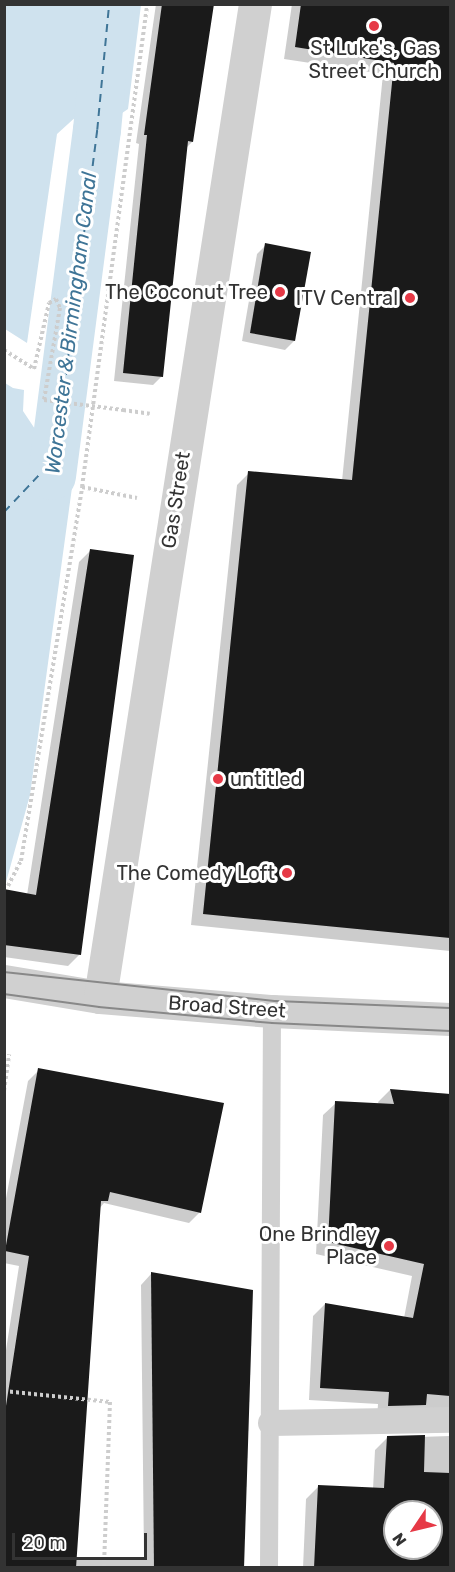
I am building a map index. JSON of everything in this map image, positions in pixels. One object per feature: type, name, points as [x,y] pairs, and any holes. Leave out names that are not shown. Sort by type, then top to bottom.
[{"type":"street","name":"Gas Street","points":[[100,997],[255,4]]},
{"type":"street","name":"Broad Street","points":[[4,981],[100,997],[272,1011],[450,1019]]},
{"type":"street","points":[[271,1423],[450,1420]]},
{"type":"lane","points":[[268,1568],[271,1423],[272,1011]]},
{"type":"path","points":[[8,886],[21,861],[80,499],[147,4]]},
{"type":"path","points":[[4,350],[34,369],[49,303],[56,299],[60,308],[44,400],[157,415]]},
{"type":"path","points":[[4,1091],[9,1054]]},
{"type":"path","points":[[4,1391],[110,1402],[104,1568]]},
{"type":"water","points":[[4,5],[141,5],[128,109],[97,130],[90,128],[79,114],[57,134],[27,343],[5,329]]},
{"type":"water","points":[[5,383],[13,388],[24,390],[23,411],[37,432],[53,411],[63,411],[80,429],[30,795],[5,886]]},
{"type":"building","points":[[162,4],[214,4],[193,142],[188,141],[163,377],[123,373],[147,135],[144,135]]},
{"type":"building","points":[[301,4],[450,4],[450,938],[203,914],[248,471],[352,480],[394,63],[295,47]]},
{"type":"building","name":"The Coconut Tree","points":[[265,243],[311,252],[295,341],[250,333]]},
{"type":"building","points":[[90,549],[134,555],[81,955],[4,945],[4,889],[36,895]]},
{"type":"building","points":[[38,1068],[224,1103],[201,1213],[110,1192],[108,1201],[101,1201],[76,1568],[4,1568],[4,1419],[29,1256],[5,1251]]},
{"type":"building","name":"One Brindley Place","points":[[390,1089],[450,1094],[450,1396],[427,1394],[426,1405],[388,1406],[389,1392],[320,1388],[325,1303],[413,1318],[424,1264],[328,1242],[335,1101],[394,1104]]},
{"type":"building","points":[[151,1272],[253,1290],[244,1568],[154,1568]]},
{"type":"building","points":[[425,1435],[424,1472],[450,1473],[450,1568],[314,1568],[318,1485],[384,1488],[387,1436]]},
{"type":"waterway","name":"Worcester & Birmingham Canal","points":[[52,476],[97,130],[109,4]]},
{"type":"ferry route","points":[[4,512],[55,458],[97,130],[109,4]]},
{"type":"tram line","points":[[4,972],[276,1001],[450,1008]]},
{"type":"tram line","points":[[4,994],[99,1007],[272,1023],[450,1031]]},
{"type":"place","name":"St Luke's, Gas Street Church","points":[[374,26]]},
{"type":"place","name":"The Coconut Tree","points":[[280,292]]},
{"type":"place","name":"ITV Central","points":[[410,298]]},
{"type":"place","name":"untitled","points":[[218,779]]},
{"type":"place","name":"The Comedy Loft","points":[[287,873]]},
{"type":"place","name":"One Brindley Place","points":[[389,1246]]}]
